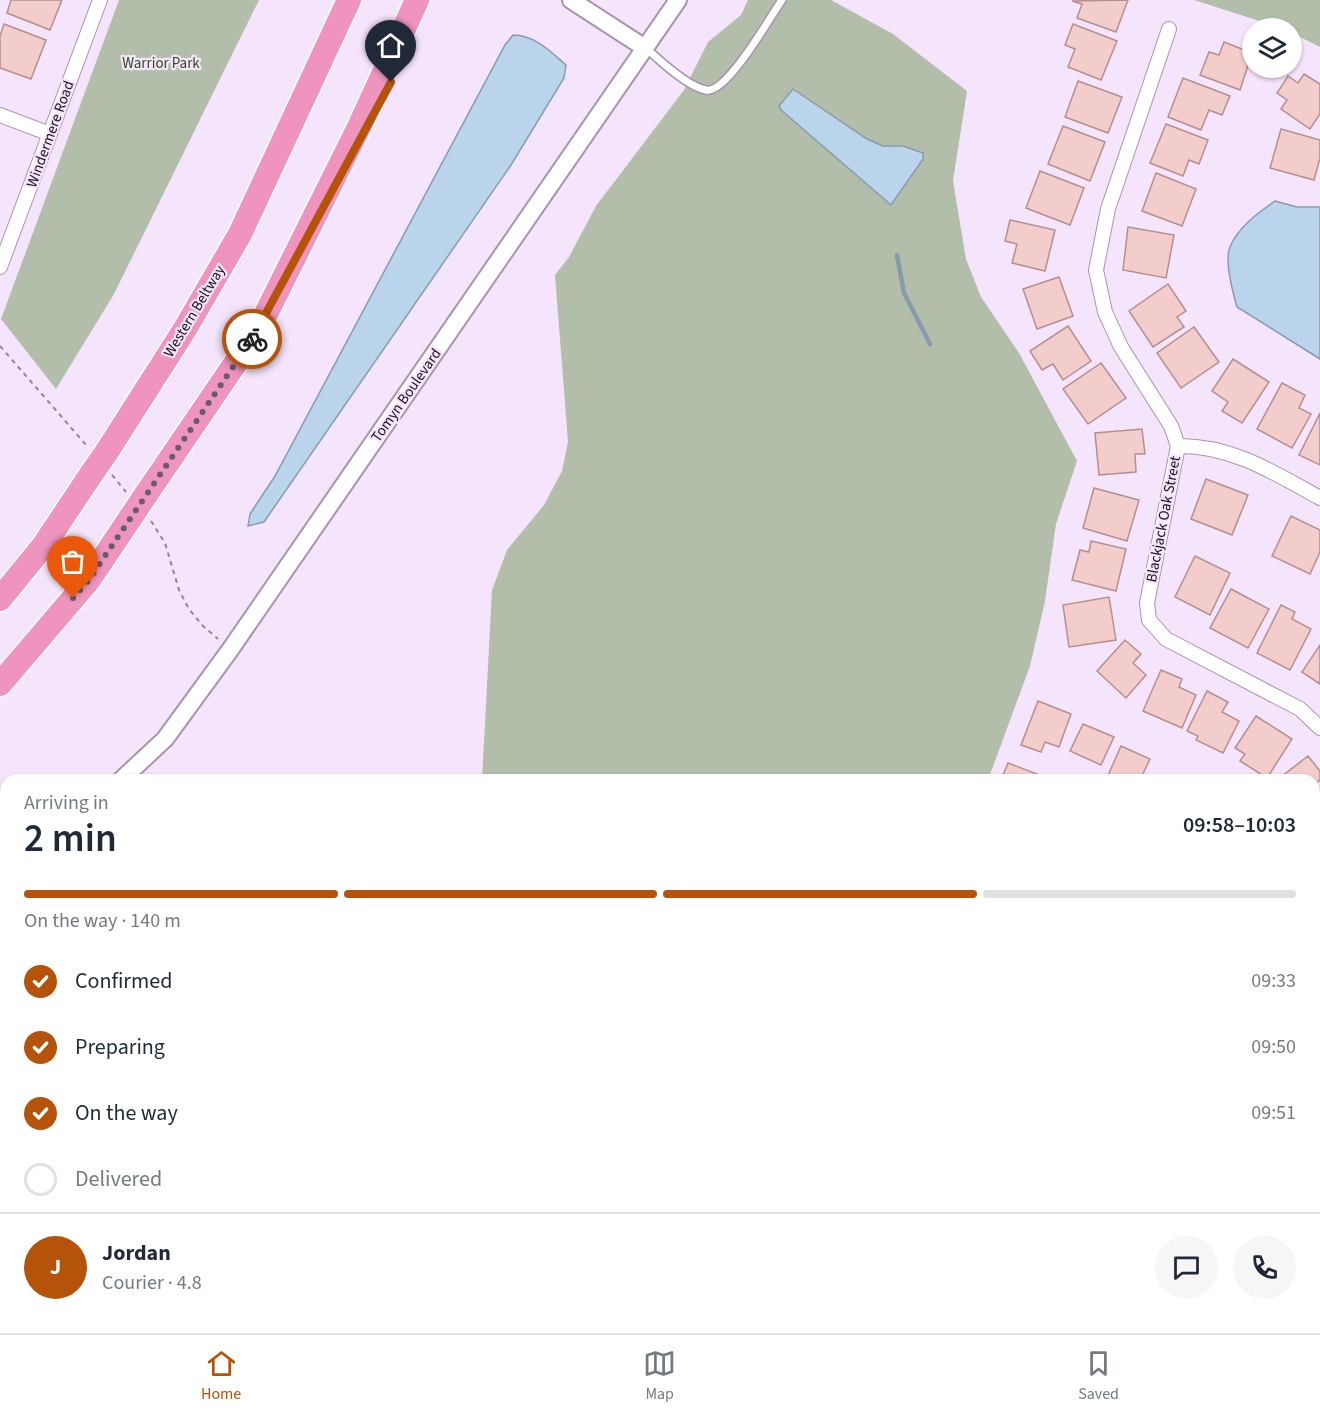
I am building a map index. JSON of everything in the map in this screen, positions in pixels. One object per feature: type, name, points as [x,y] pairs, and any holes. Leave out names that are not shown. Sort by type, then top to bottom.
[{"type":"highway","name":"Western Beltway","points":[[0,599],[44,545],[99,462],[184,329],[240,234],[349,0]]},
{"type":"highway","points":[[258,330],[360,125],[417,0]]},
{"type":"highway","points":[[0,684],[88,581],[258,330],[435,0]]},
{"type":"street","name":"Windermere Road","points":[[0,267],[100,0]]},
{"type":"street","points":[[571,0],[645,48]]},
{"type":"street","name":"Tomyn Boulevard","points":[[127,774],[165,739],[230,650],[678,0]]},
{"type":"street","name":"Blackjack Oak Street","points":[[1169,29],[1108,209],[1096,270],[1106,312],[1117,338],[1171,426],[1178,446],[1147,603],[1149,620],[1166,639],[1300,709],[1320,728]]},
{"type":"street","points":[[0,115],[50,134]]},
{"type":"street","points":[[1178,446],[1196,446],[1230,453],[1267,469],[1320,498]]},
{"type":"lane","points":[[645,48],[679,77],[707,90],[717,88],[733,73],[782,0]]},
{"type":"path","points":[[0,346],[138,506],[165,543],[179,590],[189,609],[203,626],[230,650]]},
{"type":"green space","name":"Warrior Park","points":[[119,0],[259,0],[114,294],[56,389],[1,319]]},
{"type":"green space","points":[[748,0],[831,0],[893,34],[967,91],[953,181],[966,259],[981,297],[1019,353],[1077,461],[1056,524],[1045,601],[1030,666],[990,774],[482,774],[492,590],[507,550],[544,505],[562,471],[568,442],[555,275],[569,257],[596,206],[684,90],[708,42],[741,15]]},
{"type":"green space","points":[[1194,0],[1320,0],[1320,47],[1302,38],[1302,18],[1250,18]]},
{"type":"water","points":[[513,35],[535,41],[566,65],[564,78],[511,165],[264,522],[248,526],[250,514],[275,476],[505,45]]},
{"type":"water","points":[[793,89],[867,139],[883,146],[903,146],[923,153],[923,159],[891,205],[781,110],[779,106]]},
{"type":"water","points":[[1275,201],[1297,207],[1320,207],[1320,359],[1237,307],[1231,286],[1228,260],[1230,247],[1243,227]]},
{"type":"building","points":[[11,0],[62,0],[50,30],[7,13]]},
{"type":"building","points":[[1128,0],[1116,32],[1077,18],[1082,4],[1072,1]]},
{"type":"building","points":[[4,24],[46,40],[31,79],[0,68],[0,36]]},
{"type":"building","points":[[1073,24],[1117,41],[1101,80],[1068,67],[1075,49],[1065,45]]},
{"type":"building","points":[[1224,42],[1242,49],[1242,78],[1244,78],[1240,90],[1200,75],[1209,52],[1219,55]]},
{"type":"building","points":[[1304,74],[1320,84],[1320,114],[1310,129],[1281,109],[1287,100],[1277,93],[1287,78],[1298,83]]},
{"type":"building","points":[[1183,78],[1230,96],[1222,115],[1209,110],[1201,130],[1168,117]]},
{"type":"building","points":[[1078,81],[1122,97],[1108,133],[1065,117]]},
{"type":"building","points":[[1166,124],[1208,140],[1199,164],[1189,160],[1183,176],[1150,163]]},
{"type":"building","points":[[1063,126],[1105,142],[1090,181],[1048,164]]},
{"type":"building","points":[[1281,129],[1320,140],[1320,158],[1314,180],[1270,168]]},
{"type":"building","points":[[1040,171],[1084,188],[1070,225],[1026,208]]},
{"type":"building","points":[[1156,173],[1196,189],[1182,226],[1142,211]]},
{"type":"building","points":[[1010,220],[1055,230],[1045,271],[1012,263],[1017,244],[1005,241]]},
{"type":"building","points":[[1128,227],[1174,235],[1166,278],[1123,270]]},
{"type":"building","points":[[1059,277],[1073,316],[1037,329],[1023,289]]},
{"type":"building","points":[[1168,284],[1186,311],[1177,317],[1184,327],[1153,347],[1129,311]]},
{"type":"building","points":[[1068,326],[1091,361],[1063,380],[1053,364],[1042,370],[1030,351]]},
{"type":"building","points":[[1194,327],[1219,362],[1181,388],[1157,353]]},
{"type":"building","points":[[1233,359],[1269,382],[1242,423],[1222,411],[1228,402],[1212,391]]},
{"type":"building","points":[[1101,363],[1126,398],[1088,424],[1063,389]]},
{"type":"building","points":[[1282,383],[1305,395],[1299,408],[1311,414],[1292,448],[1257,429]]},
{"type":"building","points":[[1320,413],[1320,465],[1299,455]]},
{"type":"building","points":[[1142,429],[1145,454],[1135,454],[1136,472],[1099,475],[1095,433]]},
{"type":"building","points":[[1206,479],[1248,495],[1232,535],[1191,519]]},
{"type":"building","points":[[1094,488],[1139,500],[1127,541],[1083,528]]},
{"type":"building","points":[[1291,516],[1320,530],[1320,552],[1310,574],[1272,556]]},
{"type":"building","points":[[1091,541],[1126,549],[1116,591],[1072,580],[1080,550],[1089,552]]},
{"type":"building","points":[[1195,556],[1230,573],[1210,615],[1175,597]]},
{"type":"building","points":[[1231,589],[1269,609],[1248,648],[1210,628]]},
{"type":"building","points":[[1109,597],[1116,640],[1069,647],[1063,605]]},
{"type":"building","points":[[1281,605],[1295,612],[1292,619],[1311,629],[1290,670],[1257,653]]},
{"type":"building","points":[[1125,640],[1141,654],[1133,663],[1146,675],[1126,698],[1097,671]]},
{"type":"building","points":[[1320,645],[1320,684],[1302,672]]},
{"type":"building","points":[[1161,670],[1182,679],[1179,687],[1196,695],[1182,728],[1143,711]]},
{"type":"building","points":[[1207,691],[1228,702],[1222,712],[1239,721],[1223,753],[1196,740],[1198,736],[1187,731]]},
{"type":"building","points":[[1038,701],[1071,714],[1059,747],[1045,742],[1041,752],[1021,745]]},
{"type":"building","points":[[1256,716],[1292,739],[1270,774],[1261,774],[1240,761],[1245,754],[1235,748]]},
{"type":"building","points":[[1083,724],[1114,737],[1101,765],[1070,751]]},
{"type":"building","points":[[1121,746],[1150,759],[1143,774],[1109,774]]},
{"type":"building","points":[[1308,756],[1320,771],[1320,774],[1285,774]]},
{"type":"building","points":[[1008,763],[1037,774],[1003,774]]},
{"type":"waterway","points":[[897,255],[904,293],[930,344]]},
{"type":"way so far","points":[[73,598],[88,581],[252,339]]},
{"type":"route","points":[[252,339],[391,82]]}]
